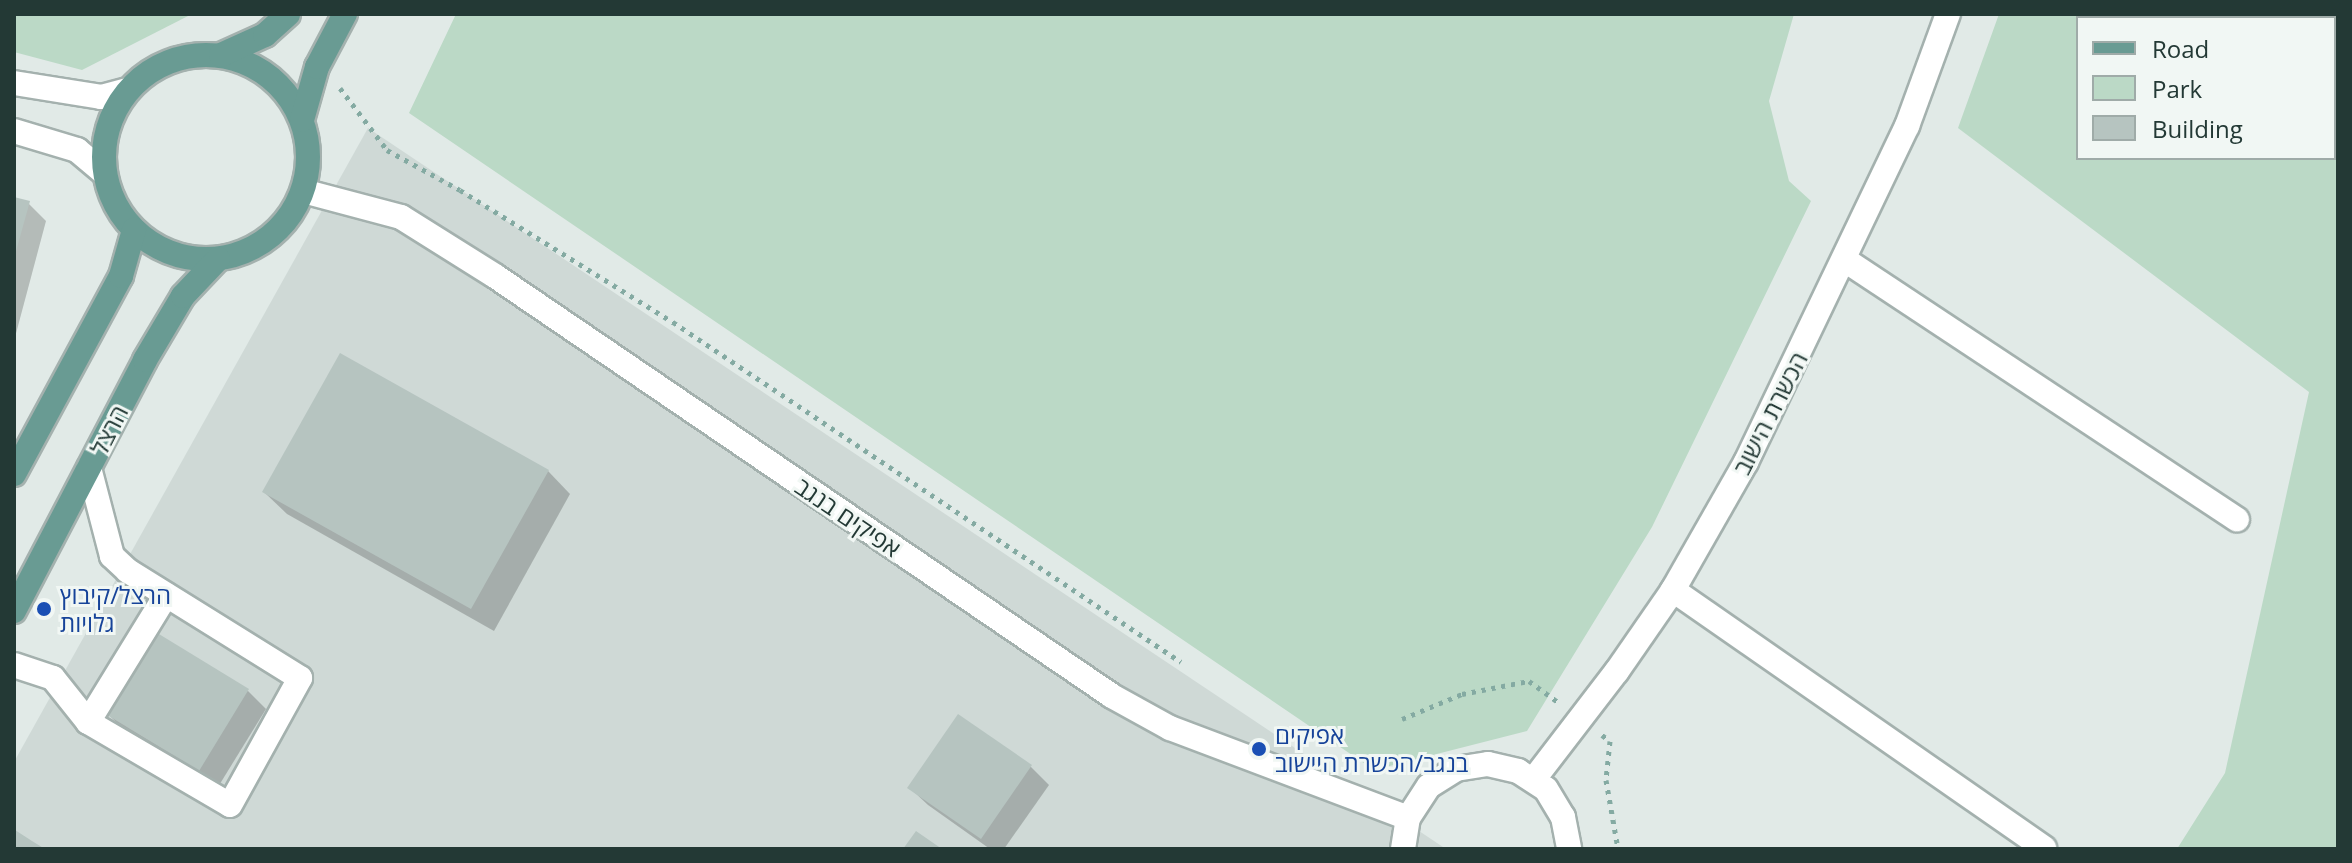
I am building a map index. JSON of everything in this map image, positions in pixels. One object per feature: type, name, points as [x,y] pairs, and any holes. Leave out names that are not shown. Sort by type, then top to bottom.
[{"type":"main road","points":[[221,55],[265,35],[288,14]]},
{"type":"main road","points":[[302,120],[317,67],[345,14]]},
{"type":"main road","points":[[221,55],[247,62],[270,76],[289,96],[302,120],[309,156],[303,191],[290,217],[271,237],[246,252],[218,259],[188,258],[159,248],[134,230],[115,204],[104,173],[104,144],[112,115],[127,90],[153,68],[186,56],[221,55]]},
{"type":"main road","points":[[14,474],[121,276],[134,230]]},
{"type":"main road","name":"הרצל","points":[[14,611],[183,296],[218,259]]},
{"type":"street","name":"הכשרת הישוב","points":[[1534,779],[1617,671],[1673,590],[1746,462],[1907,126],[1948,14]]},
{"type":"street","points":[[14,83],[101,97],[127,90]]},
{"type":"street","points":[[14,131],[77,150],[104,173]]},
{"type":"street","name":"אפיקים בנגב","points":[[303,191],[401,217],[495,276],[1112,696],[1170,728],[1408,818]]},
{"type":"street","points":[[1845,260],[2237,519]]},
{"type":"street","points":[[14,665],[53,678],[88,722],[230,805],[300,678],[166,595],[112,556],[89,468]]},
{"type":"street","points":[[1673,590],[2044,848]]},
{"type":"street","points":[[88,722],[166,595]]},
{"type":"street","points":[[1403,849],[1408,818],[1429,786],[1456,769],[1488,764],[1505,766],[1534,779],[1560,809],[1568,833],[1569,849]]},
{"type":"path","points":[[345,75],[339,87],[387,150],[460,190],[673,322],[1181,662]]},
{"type":"shaded area","points":[[368,128],[1446,849],[14,849],[14,762]]},
{"type":"green space","points":[[14,14],[192,14],[82,70],[14,52]]},
{"type":"green space","points":[[456,14],[1794,14],[1769,101],[1789,181],[1811,201],[1652,527],[1527,731],[1374,770],[409,113]]},
{"type":"green space","points":[[1999,14],[2338,14],[2338,849],[2177,849],[2225,773],[2309,392],[1958,128]]},
{"type":"building","points":[[14,197],[30,201],[15,255],[14,255]]},
{"type":"building","points":[[340,353],[549,470],[471,609],[262,492]]},
{"type":"building","points":[[154,631],[249,689],[199,771],[104,713]]},
{"type":"building","points":[[958,714],[1032,765],[981,839],[907,788]]},
{"type":"building","points":[[15,830],[32,841],[45,849],[14,849]]},
{"type":"building","points":[[916,831],[942,849],[903,849]]},
{"type":"place","name":"הרצל/קיבוץ גלויות","points":[[44,609]]},
{"type":"place","name":"אפיקים בנגב/הכשרת היישוב","points":[[1259,749]]}]
